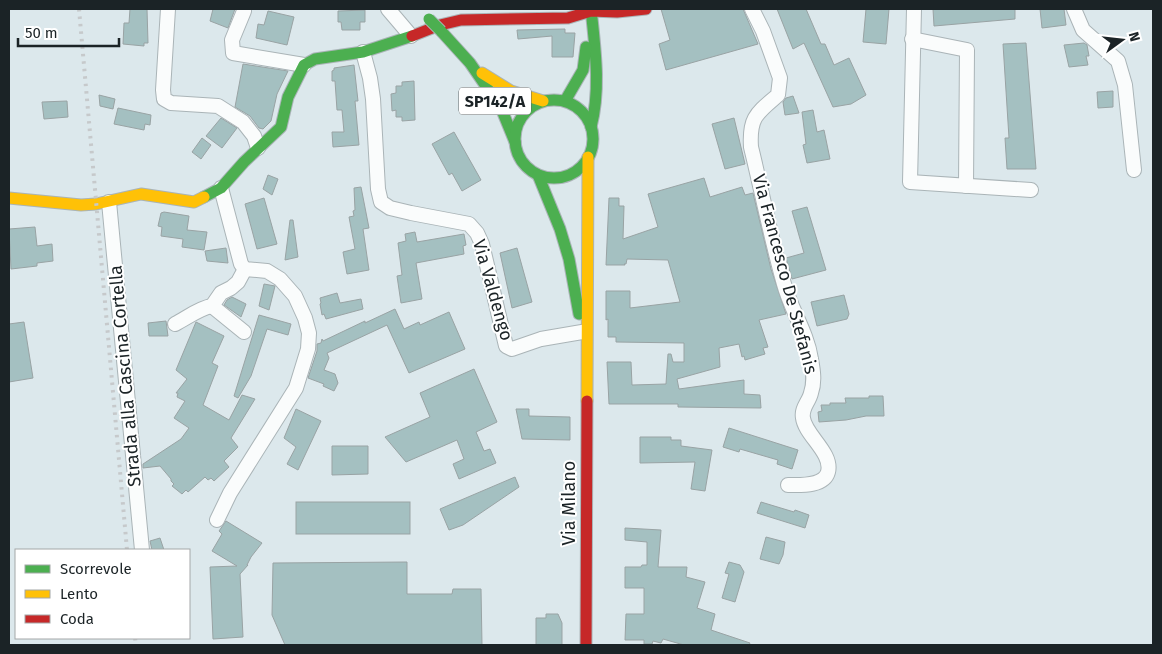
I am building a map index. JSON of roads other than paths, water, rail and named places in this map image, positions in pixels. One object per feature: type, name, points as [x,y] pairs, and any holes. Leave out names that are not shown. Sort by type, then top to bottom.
[{"type":"main road","name":"SP142/A","points":[[418,9],[441,31],[470,64],[500,108],[515,142]]},
{"type":"main road","points":[[9,198],[81,205],[109,202],[141,194],[194,202],[222,188],[281,126],[288,97],[304,65],[315,59],[324,56],[363,52],[440,24],[461,20],[568,18],[646,9]]},
{"type":"main road","points":[[564,101],[583,70],[591,14]]},
{"type":"main road","points":[[591,14],[596,54],[596,108],[591,128]]},
{"type":"main road","name":"SP142/A","points":[[470,64],[499,86],[517,95],[543,101]]},
{"type":"main road","points":[[543,101],[564,101],[581,111],[591,128],[592,148],[588,158],[581,167],[566,176],[549,178],[529,170],[522,162],[515,142],[516,128],[522,117],[531,107],[543,101]]},
{"type":"main road","name":"Via Milano","points":[[586,645],[588,158]]},
{"type":"main road","name":"Via Milano","points":[[538,175],[560,229],[569,259],[587,360]]},
{"type":"street","points":[[168,9],[164,99],[171,103],[218,106],[243,122],[254,136],[258,148]]},
{"type":"street","points":[[388,9],[411,36]]},
{"type":"street","name":"Via Francesco De Stefanis","points":[[752,9],[763,31],[780,78],[778,95],[752,120],[750,133],[751,147],[784,285],[804,334],[810,357],[814,379],[812,393],[803,408],[802,417],[827,460],[828,472],[823,480],[802,486],[788,485]]},
{"type":"street","points":[[914,9],[910,182],[1031,190]]},
{"type":"street","points":[[1074,9],[1083,30],[1118,61],[1125,85],[1134,170]]},
{"type":"street","points":[[244,11],[232,40],[234,53],[304,65]]},
{"type":"street","points":[[912,38],[967,50],[966,186]]},
{"type":"street","name":"Via Valdengo","points":[[363,52],[373,99],[378,189],[381,202],[390,208],[468,224],[477,233],[482,244],[506,346],[512,349],[541,339],[582,332]]},
{"type":"street","points":[[217,520],[230,493],[296,388],[308,349],[309,333],[305,318],[295,296],[280,279],[267,271],[245,269],[241,264],[222,188]]},
{"type":"street","name":"Strada alla Cascina Cortella","points":[[109,202],[142,549]]},
{"type":"street","points":[[175,324],[195,314],[202,308],[212,306],[221,293],[238,282],[245,269]]},
{"type":"street","points":[[212,306],[244,332]]},
{"type":"railway","points":[[79,9],[127,549]]},
{"type":"railway","points":[[135,639],[136,645]]}]
